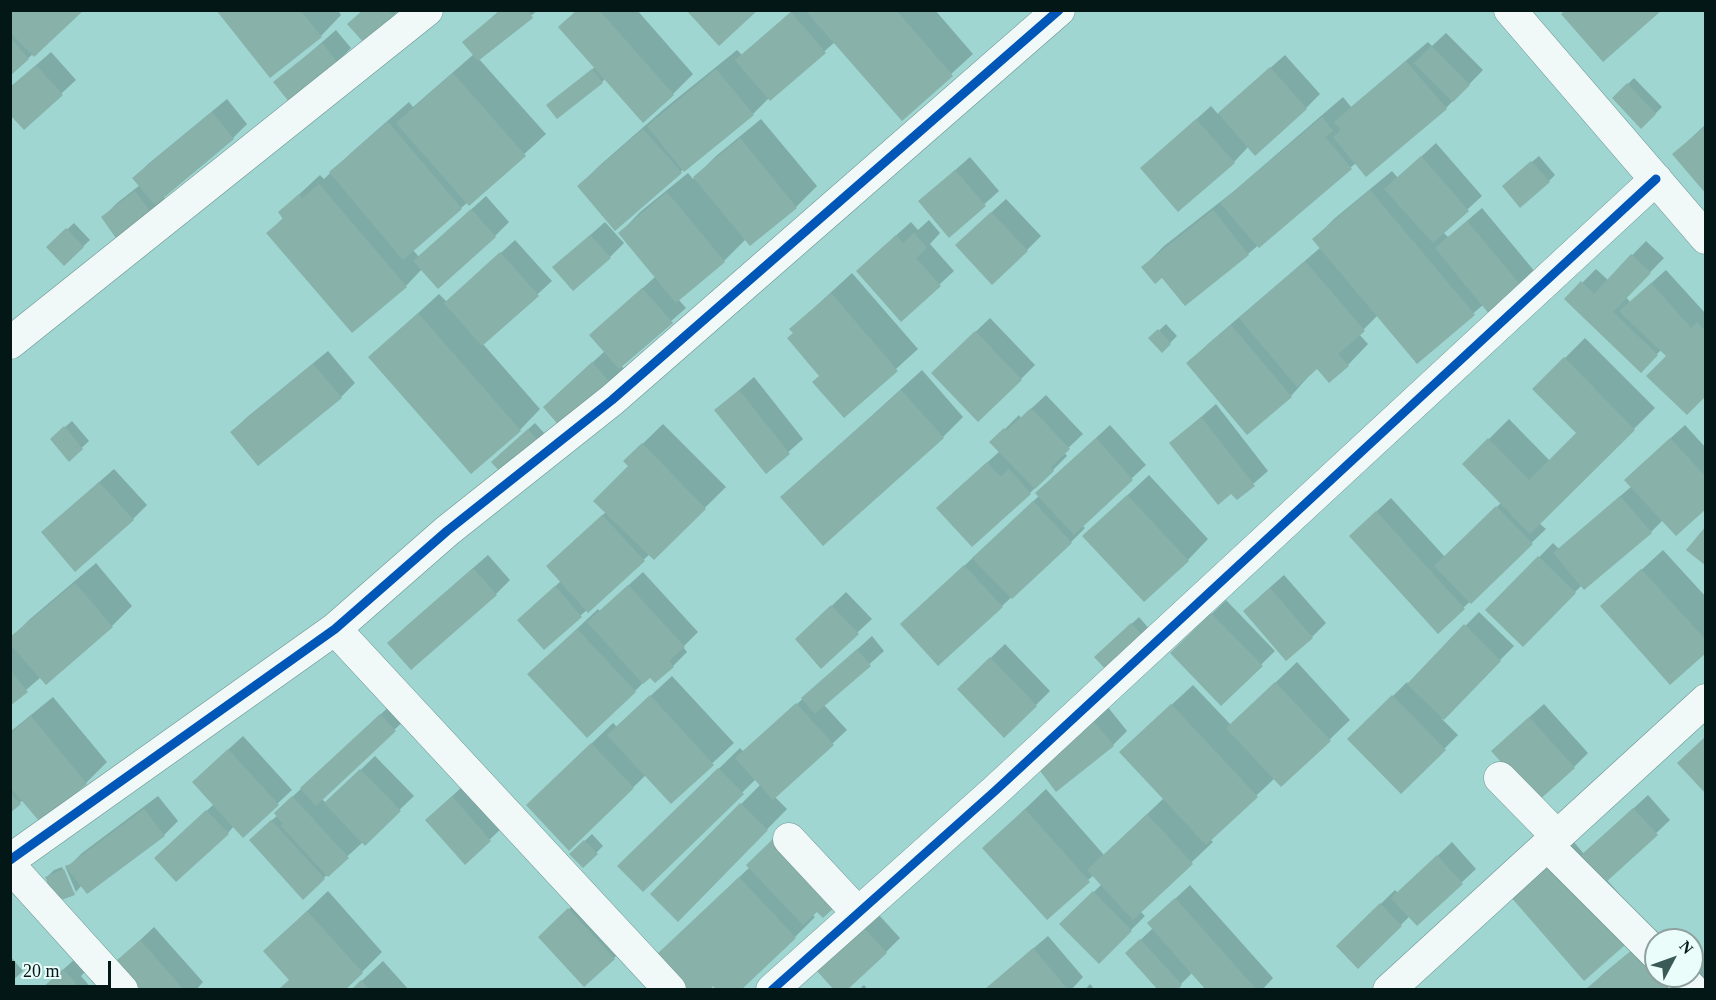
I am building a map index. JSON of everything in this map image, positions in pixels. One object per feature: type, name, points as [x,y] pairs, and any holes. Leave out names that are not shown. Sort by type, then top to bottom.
[{"type":"street","points":[[10,343],[427,10]]},
{"type":"street","points":[[10,860],[335,629],[447,531],[621,393],[1059,10]]},
{"type":"street","points":[[1510,10],[1706,238]]},
{"type":"street","points":[[772,990],[995,791],[1656,179]]},
{"type":"street","points":[[335,629],[670,990]]},
{"type":"street","points":[[1389,990],[1706,700]]},
{"type":"street","points":[[1500,778],[1552,841],[1644,941]]},
{"type":"street","points":[[789,839],[858,913]]},
{"type":"street","points":[[10,866],[122,990]]},
{"type":"building","points":[[10,10],[84,10],[34,57],[10,32]]},
{"type":"building","points":[[216,10],[300,10],[322,37],[270,78]]},
{"type":"building","points":[[363,10],[388,10],[394,17],[364,43],[347,24]]},
{"type":"building","points":[[501,10],[527,10],[533,18],[478,61],[462,42]]},
{"type":"building","points":[[577,10],[599,10],[674,95],[643,123],[558,27]]},
{"type":"building","points":[[686,10],[758,10],[719,46]]},
{"type":"building","points":[[805,10],[896,10],[953,76],[902,121]]},
{"type":"building","points":[[1566,10],[1662,10],[1603,62],[1561,14]]},
{"type":"building","points":[[791,12],[826,53],[770,101],[735,60]]},
{"type":"building","points":[[10,38],[29,59],[10,76]]},
{"type":"building","points":[[322,43],[338,63],[290,103],[273,82]]},
{"type":"building","points":[[1431,46],[1470,85],[1453,102],[1414,63]]},
{"type":"building","points":[[1406,61],[1447,109],[1366,177],[1333,137],[1341,130],[1334,122]]},
{"type":"building","points":[[36,65],[63,95],[24,130],[10,115],[10,87]]},
{"type":"building","points":[[1270,67],[1307,109],[1255,156],[1218,113]]},
{"type":"building","points":[[592,69],[603,83],[557,119],[546,105]]},
{"type":"building","points":[[716,69],[754,115],[684,172],[647,126]]},
{"type":"building","points":[[453,73],[526,156],[469,206],[396,123]]},
{"type":"building","points":[[1627,83],[1656,114],[1641,129],[1612,98]]},
{"type":"building","points":[[212,112],[234,139],[155,205],[132,178]]},
{"type":"building","points":[[1322,117],[1333,131],[1325,137],[1352,169],[1259,248],[1220,203]]},
{"type":"building","points":[[1196,119],[1235,163],[1178,212],[1140,168]]},
{"type":"building","points":[[388,122],[462,209],[403,260],[329,172]]},
{"type":"building","points":[[1706,126],[1706,194],[1672,154]]},
{"type":"building","points":[[643,129],[682,173],[615,231],[577,186]]},
{"type":"building","points":[[740,138],[797,208],[750,246],[693,177]]},
{"type":"building","points":[[1421,156],[1469,211],[1433,243],[1384,189]]},
{"type":"building","points":[[1531,161],[1550,182],[1520,208],[1502,186]]},
{"type":"building","points":[[955,170],[986,206],[949,238],[918,201]]},
{"type":"building","points":[[319,184],[407,287],[352,333],[266,233],[283,219],[278,212],[299,194],[302,199]]},
{"type":"building","points":[[1370,190],[1475,315],[1417,364],[1312,239]]},
{"type":"building","points":[[135,191],[152,214],[118,241],[101,217]]},
{"type":"building","points":[[667,192],[725,262],[676,303],[618,233]]},
{"type":"building","points":[[471,209],[496,237],[438,289],[413,261]]},
{"type":"building","points":[[1213,210],[1249,255],[1185,306],[1162,278],[1155,284],[1141,267]]},
{"type":"building","points":[[991,212],[1028,251],[992,285],[955,245]]},
{"type":"building","points":[[1467,221],[1523,288],[1490,315],[1435,248]]},
{"type":"building","points":[[66,228],[84,247],[64,266],[46,247]]},
{"type":"building","points":[[914,233],[927,248],[916,258],[941,286],[901,322],[856,271],[896,235],[903,243]]},
{"type":"building","points":[[590,235],[611,258],[573,291],[552,267]]},
{"type":"building","points":[[500,252],[539,296],[482,346],[444,303]]},
{"type":"building","points":[[1631,254],[1651,273],[1613,312],[1658,355],[1641,373],[1564,299],[1581,281],[1594,294]]},
{"type":"building","points":[[1305,261],[1365,331],[1338,354],[1349,366],[1329,383],[1317,369],[1297,387],[1239,318]]},
{"type":"building","points":[[1651,283],[1691,328],[1697,322],[1706,331],[1706,396],[1687,415],[1646,376],[1666,356],[1619,311]]},
{"type":"building","points":[[642,288],[673,323],[619,369],[589,335]]},
{"type":"building","points":[[831,293],[898,371],[844,418],[812,382],[819,376],[787,338],[793,333],[789,329]]},
{"type":"building","points":[[418,313],[521,431],[471,474],[368,357]]},
{"type":"building","points":[[1231,325],[1292,397],[1247,435],[1186,363]]},
{"type":"building","points":[[1158,329],[1171,344],[1162,353],[1148,338]]},
{"type":"building","points":[[975,331],[1022,380],[978,422],[931,373]]},
{"type":"building","points":[[1564,357],[1635,430],[1530,534],[1462,464],[1488,438],[1529,480],[1576,433],[1532,389]]},
{"type":"building","points":[[592,362],[612,385],[562,429],[543,407]]},
{"type":"building","points":[[313,364],[342,398],[258,466],[230,432]]},
{"type":"building","points":[[739,390],[790,454],[766,474],[714,410]]},
{"type":"building","points":[[901,390],[944,438],[823,546],[780,497]]},
{"type":"building","points":[[1031,408],[1070,449],[1051,467],[1054,471],[1035,489],[989,442],[1004,428],[1006,431]]},
{"type":"building","points":[[1201,417],[1255,486],[1237,500],[1231,494],[1218,505],[1169,443]]},
{"type":"building","points":[[64,426],[83,449],[69,462],[50,439]]},
{"type":"building","points":[[528,429],[539,442],[502,474],[491,462]]},
{"type":"building","points":[[1096,438],[1133,480],[1074,535],[1035,493]]},
{"type":"building","points":[[1670,438],[1706,477],[1706,509],[1676,536],[1624,480]]},
{"type":"building","points":[[642,443],[706,509],[654,560],[593,501],[628,466],[623,461]]},
{"type":"building","points":[[987,462],[1001,477],[1009,469],[1031,494],[972,547],[936,508]]},
{"type":"building","points":[[99,482],[134,520],[75,572],[41,532]]},
{"type":"building","points":[[1127,495],[1189,561],[1144,602],[1082,536]]},
{"type":"building","points":[[1620,496],[1652,533],[1584,590],[1553,553]]},
{"type":"building","points":[[1033,501],[1072,543],[1012,599],[972,558]]},
{"type":"building","points":[[1496,506],[1533,544],[1471,604],[1434,566]]},
{"type":"building","points":[[1376,511],[1465,609],[1438,634],[1349,536]]},
{"type":"building","points":[[602,515],[645,561],[588,613],[546,566]]},
{"type":"building","points":[[1706,526],[1706,566],[1686,550]]},
{"type":"building","points":[[1538,556],[1576,593],[1523,647],[1485,610]]},
{"type":"building","points":[[964,565],[1003,607],[938,666],[900,624]]},
{"type":"building","points":[[473,568],[497,595],[411,670],[387,643]]},
{"type":"building","points":[[1641,569],[1706,640],[1706,653],[1670,685],[1600,606]]},
{"type":"building","points":[[75,583],[113,627],[46,685],[10,644],[10,637]]},
{"type":"building","points":[[628,585],[685,647],[669,661],[674,667],[655,683],[650,678],[643,684],[587,622]]},
{"type":"building","points":[[555,586],[582,617],[544,650],[517,620]]},
{"type":"building","points":[[1270,588],[1313,638],[1286,661],[1243,611]]},
{"type":"building","points":[[831,605],[859,634],[821,669],[795,639]]},
{"type":"building","points":[[1211,613],[1263,666],[1221,706],[1170,653]]},
{"type":"building","points":[[1131,623],[1146,639],[1109,673],[1094,657]]},
{"type":"building","points":[[1464,624],[1501,661],[1444,720],[1407,684]]},
{"type":"building","points":[[577,629],[636,692],[587,738],[527,674]]},
{"type":"building","points":[[857,649],[871,666],[815,714],[801,698]]},
{"type":"building","points":[[990,657],[1037,706],[1004,738],[957,689]]},
{"type":"building","points":[[10,670],[28,692],[10,706]]},
{"type":"building","points":[[1275,682],[1331,741],[1281,787],[1226,728]]},
{"type":"building","points":[[650,695],[714,765],[671,804],[607,735]]},
{"type":"building","points":[[1392,695],[1446,750],[1401,794],[1347,739]]},
{"type":"building","points":[[796,703],[834,745],[773,800],[735,758]]},
{"type":"building","points":[[1171,704],[1258,797],[1206,845],[1119,752]]},
{"type":"building","points":[[380,714],[396,731],[316,806],[300,788]]},
{"type":"building","points":[[31,716],[87,784],[40,822],[10,787],[10,734]]},
{"type":"building","points":[[1529,717],[1575,768],[1537,802],[1491,751]]},
{"type":"building","points":[[1092,719],[1114,746],[1056,792],[1035,764]]},
{"type":"building","points":[[1706,736],[1706,794],[1677,763]]},
{"type":"building","points":[[591,743],[634,788],[569,851],[526,805]]},
{"type":"building","points":[[228,749],[279,805],[243,838],[192,782]]},
{"type":"building","points":[[718,768],[744,794],[643,892],[617,866]]},
{"type":"building","points":[[360,769],[401,811],[365,846],[324,803]]},
{"type":"building","points":[[10,793],[21,804],[10,813]]},
{"type":"building","points":[[292,796],[349,858],[328,877],[281,826],[283,824],[274,813]]},
{"type":"building","points":[[452,796],[491,841],[465,865],[425,820]]},
{"type":"building","points":[[740,803],[768,830],[678,922],[650,894]]},
{"type":"building","points":[[1633,808],[1658,835],[1605,883],[1580,856]]},
{"type":"building","points":[[144,809],[165,836],[87,894],[66,867]]},
{"type":"building","points":[[1025,809],[1090,882],[1047,920],[982,848]]},
{"type":"building","points":[[206,810],[229,834],[176,882],[154,858]]},
{"type":"building","points":[[1147,814],[1193,864],[1133,920],[1087,870]]},
{"type":"building","points":[[271,820],[325,879],[303,900],[249,840]]},
{"type":"building","points":[[775,837],[838,904],[823,918],[817,912],[803,925],[746,865]]},
{"type":"building","points":[[584,840],[598,854],[583,868],[569,854]]},
{"type":"building","points":[[1437,855],[1463,884],[1417,926],[1391,898]]},
{"type":"building","points":[[1551,860],[1625,945],[1584,981],[1510,896]]},
{"type":"building","points":[[64,869],[75,895],[56,902],[45,877]]},
{"type":"building","points":[[739,877],[796,938],[741,990],[716,990],[713,986],[710,990],[686,990],[655,956]]},
{"type":"building","points":[[1093,891],[1132,931],[1099,964],[1059,924]]},
{"type":"building","points":[[1175,898],[1257,990],[1206,990],[1147,923]]},
{"type":"building","points":[[1380,903],[1402,926],[1358,969],[1336,946]]},
{"type":"building","points":[[568,908],[615,959],[584,987],[538,937]]},
{"type":"building","points":[[307,911],[363,973],[345,990],[281,990],[280,988],[289,980],[263,951]]},
{"type":"building","points":[[864,928],[887,953],[847,990],[834,990],[817,971]]},
{"type":"building","points":[[1140,939],[1182,985],[1177,990],[1158,990],[1125,953]]},
{"type":"building","points":[[140,940],[184,990],[141,990],[116,961]]},
{"type":"building","points":[[1641,943],[1644,947],[1644,988],[1666,988],[1664,990],[1589,990],[1587,988]]},
{"type":"building","points":[[1033,948],[1068,990],[984,990]]},
{"type":"building","points":[[63,969],[76,983],[69,990],[40,990]]},
{"type":"building","points":[[361,980],[370,990],[351,990]]},
{"type":"cycle path","points":[[10,860],[335,629],[447,531],[612,400],[1059,10]]},
{"type":"cycle path","points":[[772,990],[995,791],[1656,179]]}]
